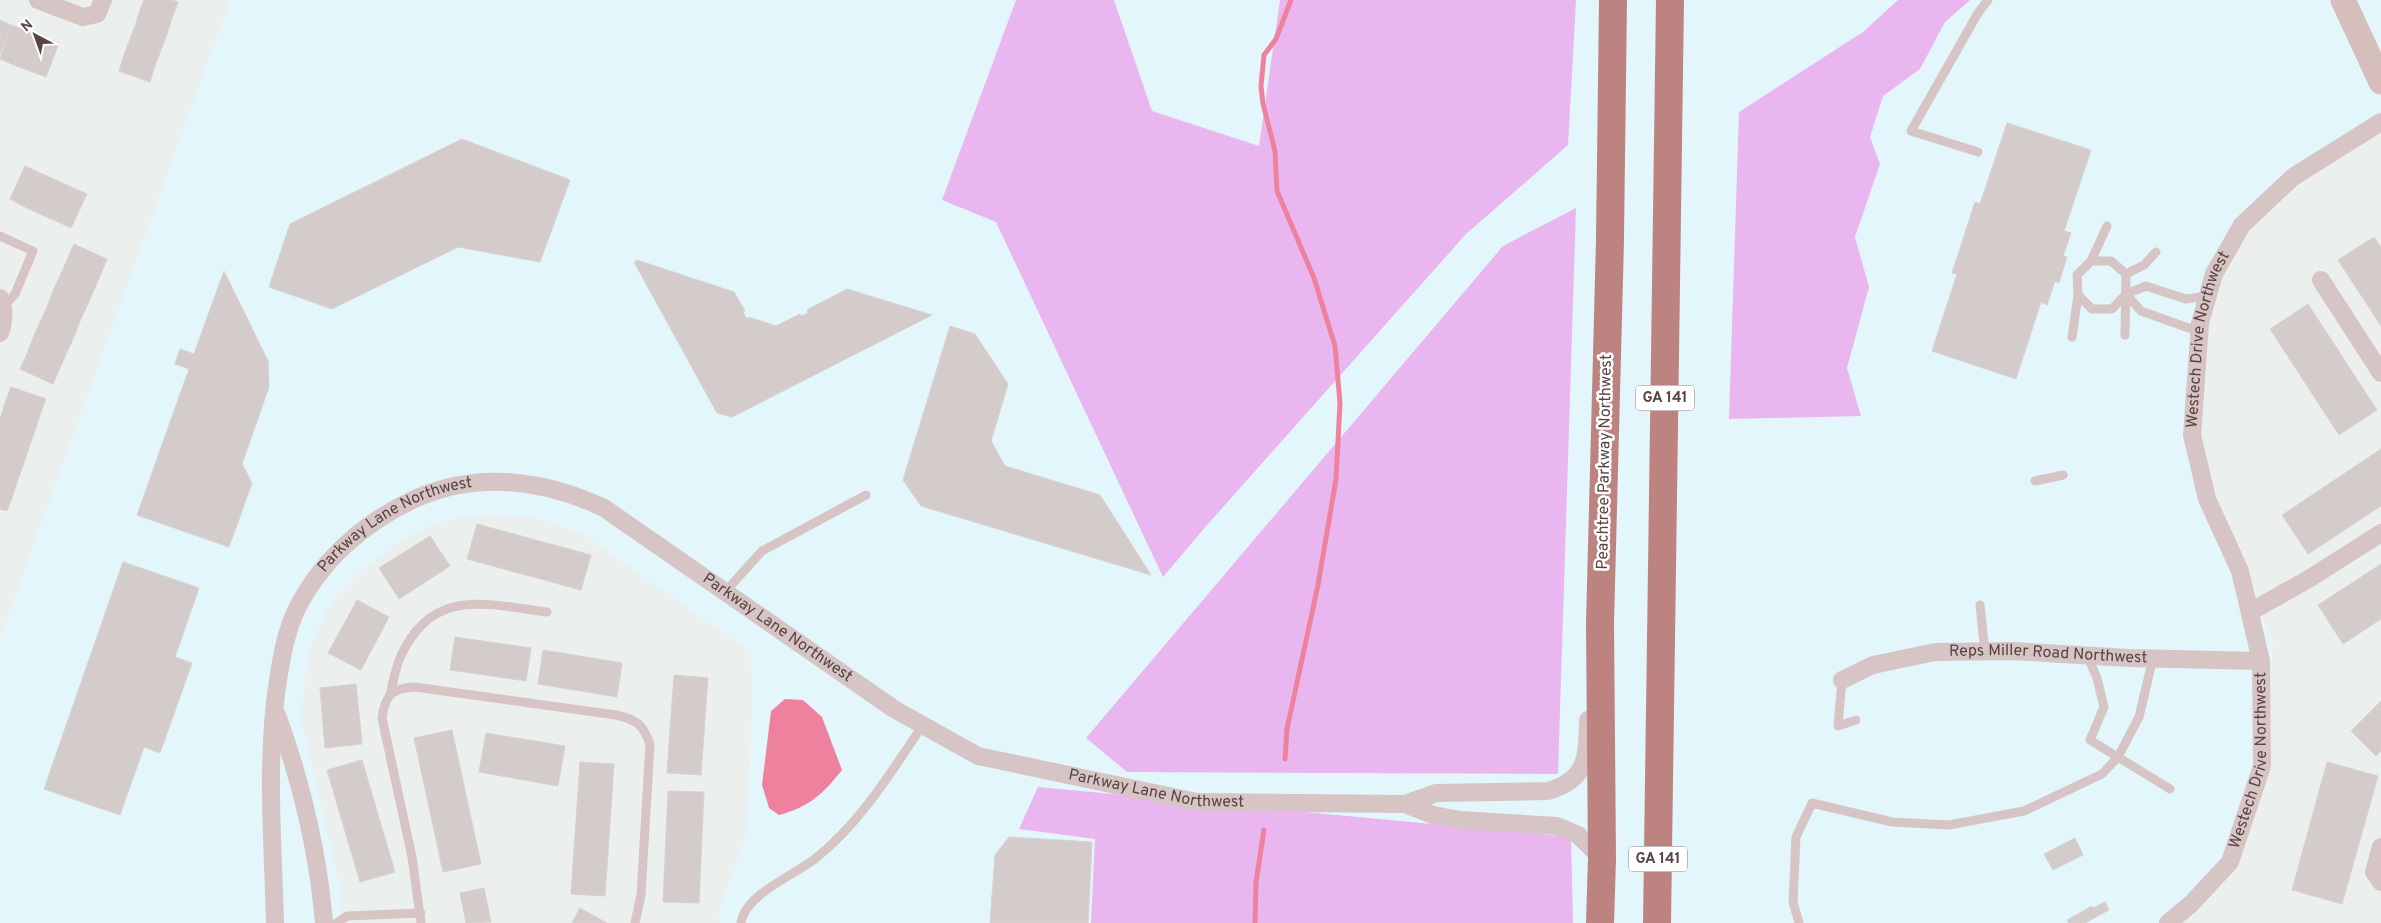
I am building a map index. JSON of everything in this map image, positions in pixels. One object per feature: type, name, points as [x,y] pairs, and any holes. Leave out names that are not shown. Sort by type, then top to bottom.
[{"type":"highway","name":"Peachtree Parkway Northwest","points":[[1600,923],[1602,859],[1600,623],[1610,240],[1613,0]]},
{"type":"highway","name":"GA 141","points":[[1657,923],[1670,0]]},
{"type":"street","points":[[38,0],[83,17],[97,14],[103,0]]},
{"type":"street","points":[[2343,0],[2381,82]]},
{"type":"street","name":"Westech Drive Northwest","points":[[2168,923],[2191,904],[2230,862],[2262,766],[2261,661],[2240,571],[2206,499],[2192,435],[2200,323],[2214,274],[2242,225],[2293,177],[2381,122]]},
{"type":"street","points":[[2321,280],[2381,372]]},
{"type":"street","points":[[0,333],[3,324],[2,302]]},
{"type":"street","name":"Parkway Lane Northwest","points":[[275,923],[272,770],[274,705],[286,640],[294,616],[322,571],[339,551],[379,518],[426,494],[451,487],[477,483],[521,483],[555,489],[580,497],[604,508],[894,709],[978,756],[1198,802],[1405,804],[1436,793],[1548,792],[1559,788],[1581,771],[1587,758],[1589,684],[1592,654],[1600,623]]},
{"type":"street","points":[[2250,612],[2307,580],[2381,533]]},
{"type":"street","name":"Reps Miller Road Northwest","points":[[1842,680],[1873,664],[1926,654],[1985,652],[2261,661]]},
{"type":"street","points":[[274,705],[292,754],[320,874],[324,923]]},
{"type":"street","name":"Parkway Lane Northwest","points":[[1405,804],[1432,815],[1460,820],[1557,826],[1578,836],[1602,859]]},
{"type":"street","points":[[2381,847],[2374,872],[2381,882]]},
{"type":"lane","points":[[1978,152],[1911,131],[1978,13],[1988,0]]},
{"type":"lane","points":[[2072,337],[2078,295],[2078,276],[2091,261],[2107,226]]},
{"type":"lane","points":[[0,236],[33,251],[16,294],[2,302]]},
{"type":"lane","points":[[2126,274],[2144,265],[2156,252]]},
{"type":"lane","points":[[2091,261],[2111,261],[2126,274],[2125,335]]},
{"type":"lane","points":[[2078,295],[2092,309],[2112,308],[2126,294],[2146,286],[2186,299],[2208,296]]},
{"type":"lane","points":[[2126,294],[2141,311],[2200,332]]},
{"type":"lane","points":[[2036,481],[2063,475]]},
{"type":"lane","points":[[725,592],[762,551],[866,496]]},
{"type":"lane","points":[[421,923],[412,857],[382,718],[384,705],[390,695],[400,659],[422,622],[432,615],[453,607],[474,603],[547,612]]},
{"type":"lane","points":[[1980,605],[1985,652]]},
{"type":"lane","points":[[2087,655],[2097,678],[2104,707],[2090,740],[2170,789]]},
{"type":"lane","points":[[1799,923],[1793,902],[1796,836],[1812,804],[1892,822],[1949,825],[2024,811],[2102,774],[2118,757],[2139,717],[2153,658]]},
{"type":"lane","points":[[1842,680],[1838,726],[1856,720]]},
{"type":"lane","points":[[390,695],[400,688],[415,686],[616,715],[633,719],[644,728],[650,744],[641,895],[635,923]]},
{"type":"lane","points":[[741,923],[742,915],[751,903],[774,884],[815,858],[861,814],[923,725]]},
{"type":"lane","points":[[336,923],[347,916],[384,918],[421,913]]},
{"type":"shaded area","points":[[230,0],[2381,0],[2381,117],[2288,176],[2204,268],[2191,456],[2273,642],[2265,755],[2217,874],[2167,923],[720,923],[718,915],[747,831],[753,670],[747,663],[755,655],[584,535],[530,516],[483,514],[438,522],[401,540],[359,573],[328,607],[308,653],[301,717],[341,892],[343,923],[0,923],[0,638]]},
{"type":"shaded area","points":[[1016,0],[1114,0],[1152,111],[1259,146],[1280,0],[1576,0],[1568,145],[1466,234],[1163,577],[996,222],[942,200]]},
{"type":"shaded area","points":[[1898,0],[1970,0],[1945,22],[1920,69],[1883,96],[1870,137],[1880,164],[1855,237],[1869,287],[1847,368],[1861,416],[1729,419],[1739,112],[1863,32]]},
{"type":"shaded area","points":[[1576,208],[1558,774],[1127,772],[1086,738],[1503,246]]},
{"type":"shaded area","points":[[785,699],[803,700],[822,717],[842,770],[815,799],[790,812],[779,815],[769,808],[762,785],[771,711]]},
{"type":"shaded area","points":[[1038,787],[1571,837],[1573,923],[1091,923],[1095,839],[1019,829]]},
{"type":"building","points":[[144,0],[172,0],[178,2],[172,18],[141,7]]},
{"type":"building","points":[[141,7],[172,18],[167,34],[136,23]]},
{"type":"building","points":[[0,20],[11,25],[0,54]]},
{"type":"building","points":[[136,23],[167,34],[161,50],[130,39]]},
{"type":"building","points":[[11,25],[27,31],[14,65],[0,59]]},
{"type":"building","points":[[27,31],[43,37],[30,71],[14,65]]},
{"type":"building","points":[[43,37],[59,43],[46,77],[30,71]]},
{"type":"building","points":[[130,39],[161,50],[155,66],[124,55]]},
{"type":"building","points":[[124,55],[155,66],[150,82],[119,71]]},
{"type":"building","points":[[2007,123],[2091,150],[2064,231],[2071,233],[2063,256],[2067,257],[2059,283],[2055,281],[2047,305],[2041,302],[2016,379],[1932,351],[1957,274],[1952,273],[1975,202],[1980,204]]},
{"type":"building","points":[[462,139],[570,180],[540,262],[458,247],[332,309],[269,287],[290,224]]},
{"type":"building","points":[[25,166],[40,173],[25,207],[10,199]]},
{"type":"building","points":[[40,173],[56,180],[40,214],[25,207]]},
{"type":"building","points":[[56,180],[71,187],[56,221],[40,214]]},
{"type":"building","points":[[71,187],[87,194],[71,228],[56,221]]},
{"type":"building","points":[[2374,237],[2381,247],[2381,326],[2338,260]]},
{"type":"building","points":[[74,244],[107,259],[101,274],[67,260]]},
{"type":"building","points":[[67,260],[101,274],[94,290],[60,276]]},
{"type":"building","points":[[637,260],[734,292],[745,311],[743,312],[747,319],[749,317],[776,326],[800,314],[802,316],[808,313],[807,310],[847,289],[932,315],[732,417],[717,413],[634,262]]},
{"type":"building","points":[[224,271],[268,361],[269,387],[242,464],[252,483],[229,547],[137,515],[189,369],[175,364],[180,349],[194,354]]},
{"type":"building","points":[[60,276],[94,290],[87,306],[53,291]]},
{"type":"building","points":[[53,291],[87,306],[80,321],[47,307]]},
{"type":"building","points":[[2308,304],[2377,410],[2339,435],[2270,329]]},
{"type":"building","points":[[47,307],[80,321],[74,337],[40,322]]},
{"type":"building","points":[[40,322],[74,337],[67,352],[33,338]]},
{"type":"building","points":[[950,326],[975,334],[1008,384],[991,441],[1005,466],[1100,495],[1151,575],[921,506],[903,480]]},
{"type":"building","points":[[33,338],[67,352],[60,368],[27,354]]},
{"type":"building","points":[[27,354],[60,368],[53,384],[20,369]]},
{"type":"building","points":[[11,387],[46,399],[40,415],[5,403]]},
{"type":"building","points":[[5,403],[40,415],[35,431],[0,419]]},
{"type":"building","points":[[0,419],[35,431],[29,447],[0,437]]},
{"type":"building","points":[[0,437],[29,447],[24,463],[0,455]]},
{"type":"building","points":[[2381,449],[2381,506],[2308,554],[2282,515]]},
{"type":"building","points":[[0,455],[24,463],[18,479],[0,473]]},
{"type":"building","points":[[0,473],[18,479],[13,495],[0,491]]},
{"type":"building","points":[[0,491],[13,495],[7,511],[0,509]]},
{"type":"building","points":[[477,524],[591,555],[581,590],[467,559]]},
{"type":"building","points":[[430,536],[450,566],[399,599],[379,568]]},
{"type":"building","points":[[123,562],[199,588],[175,657],[192,663],[160,753],[144,747],[120,815],[44,789]]},
{"type":"building","points":[[2381,564],[2381,619],[2343,644],[2318,605]]},
{"type":"building","points":[[357,600],[389,617],[361,670],[328,653]]},
{"type":"building","points":[[455,637],[531,648],[526,681],[450,670]]},
{"type":"building","points":[[543,650],[622,663],[617,697],[538,684]]},
{"type":"building","points":[[674,675],[708,678],[701,775],[667,773]]},
{"type":"building","points":[[356,684],[362,744],[325,748],[320,688]]},
{"type":"building","points":[[2381,701],[2381,751],[2376,756],[2351,731]]},
{"type":"building","points":[[452,730],[481,864],[443,872],[414,738]]},
{"type":"building","points":[[486,733],[565,746],[558,786],[479,772]]},
{"type":"building","points":[[362,760],[395,872],[360,882],[327,770]]},
{"type":"building","points":[[580,762],[614,764],[605,896],[571,894]]},
{"type":"building","points":[[2327,762],[2378,776],[2342,904],[2292,890]]},
{"type":"building","points":[[668,791],[704,792],[699,903],[663,902]]},
{"type":"building","points":[[1009,837],[1092,842],[1088,923],[990,923],[995,855]]},
{"type":"building","points":[[2075,838],[2083,855],[2053,870],[2044,854]]},
{"type":"building","points":[[484,888],[491,922],[466,923],[460,893]]},
{"type":"building","points":[[2105,902],[2109,910],[2085,923],[2069,923],[2067,920],[2092,906],[2093,908]]},
{"type":"building","points":[[580,908],[607,923],[572,923]]},
{"type":"waterway","points":[[1285,759],[1287,729],[1318,585],[1336,479],[1340,403],[1335,346],[1314,278],[1277,191],[1275,151],[1263,104],[1261,86],[1264,55],[1276,39],[1291,0]]},
{"type":"waterway","points":[[1255,923],[1256,882],[1264,830]]}]
